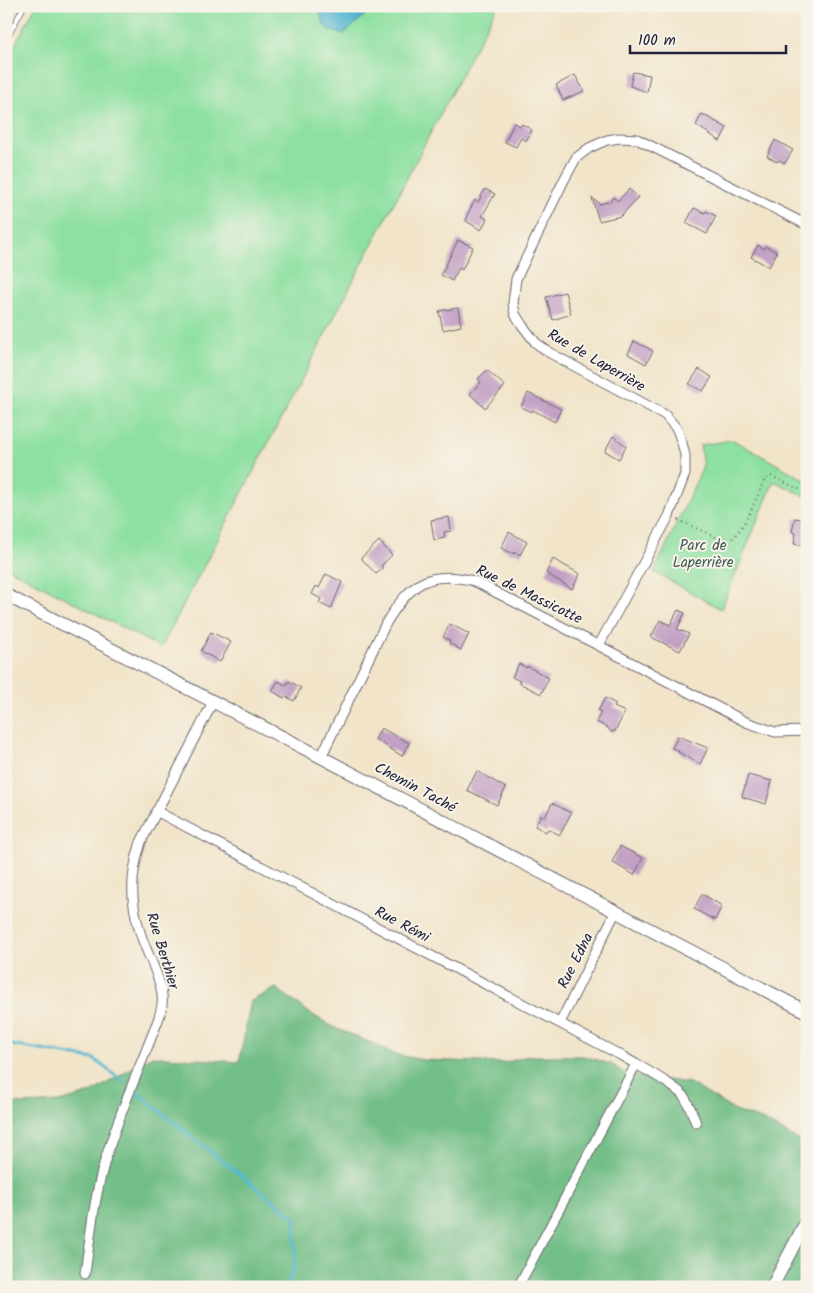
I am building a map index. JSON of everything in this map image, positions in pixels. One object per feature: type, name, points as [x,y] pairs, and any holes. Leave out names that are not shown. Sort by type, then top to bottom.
[{"type":"street","name":"Rue de Laperrière","points":[[599,645],[669,516],[685,474],[685,455],[677,429],[665,415],[550,353],[536,342],[515,314],[513,303],[516,279],[564,180],[576,158],[589,148],[606,140],[620,138],[637,139],[807,225]]},
{"type":"street","name":"Rue de Massicotte","points":[[321,757],[397,604],[411,589],[427,580],[447,575],[474,580],[746,722],[775,732],[807,731]]},
{"type":"street","name":"Chemin Taché","points":[[6,595],[321,757],[807,1012]]},
{"type":"street","name":"Rue Berthier","points":[[85,1274],[93,1214],[104,1165],[119,1120],[158,1020],[162,1004],[161,990],[140,933],[133,897],[132,878],[140,842],[213,702]]},
{"type":"street","name":"Rue Rémi","points":[[156,812],[636,1064],[683,1095],[690,1106],[696,1123]]},
{"type":"street","name":"Rue Edna","points":[[560,1023],[616,911]]},
{"type":"street","points":[[518,1287],[636,1064]]},
{"type":"street","points":[[772,1287],[807,1220]]},
{"type":"lane","points":[[6,40],[24,6]]},
{"type":"path","points":[[669,516],[728,542],[735,538],[765,479],[771,476],[807,493]]},
{"type":"green space","points":[[36,6],[497,6],[161,648],[6,567],[6,61]]},
{"type":"green space","name":"Parc de Laperrière","points":[[733,440],[807,481],[807,497],[774,481],[721,609],[654,572],[703,467],[700,445]]},
{"type":"green space","points":[[276,988],[311,1014],[337,1029],[394,1054],[423,1060],[504,1063],[528,1056],[583,1056],[611,1064],[628,1075],[690,1083],[737,1112],[762,1120],[807,1145],[807,1287],[6,1287],[6,1102],[22,1104],[60,1102],[91,1093],[152,1056],[239,1062],[251,1001]]},
{"type":"water","points":[[320,6],[372,6],[344,34],[332,31],[325,26]]},
{"type":"building","points":[[633,72],[650,75],[647,92],[630,86]]},
{"type":"building","points":[[575,75],[584,91],[563,100],[556,85]]},
{"type":"building","points":[[702,114],[727,128],[720,141],[696,125]]},
{"type":"building","points":[[514,123],[521,126],[522,124],[532,130],[526,141],[521,138],[516,147],[505,142]]},
{"type":"building","points":[[775,140],[793,150],[785,163],[779,160],[777,162],[767,156]]},
{"type":"building","points":[[485,189],[495,194],[482,216],[487,219],[481,230],[466,221],[475,200],[478,202]]},
{"type":"building","points":[[629,189],[638,197],[621,216],[599,221],[592,198],[600,204],[611,201],[613,197],[618,201]]},
{"type":"building","points":[[694,208],[716,216],[707,234],[686,223]]},
{"type":"building","points":[[458,240],[473,247],[462,270],[459,268],[452,281],[441,275]]},
{"type":"building","points":[[758,245],[764,249],[765,246],[777,252],[769,267],[751,257]]},
{"type":"building","points":[[565,292],[571,314],[553,320],[546,297]]},
{"type":"building","points":[[458,308],[461,326],[443,330],[439,311]]},
{"type":"building","points":[[634,341],[653,351],[646,364],[628,354]]},
{"type":"building","points":[[699,369],[712,377],[703,391],[689,384]]},
{"type":"building","points":[[487,370],[505,386],[485,408],[470,394],[481,382],[478,379]]},
{"type":"building","points":[[528,393],[561,409],[555,422],[533,410],[532,412],[521,407]]},
{"type":"building","points":[[613,436],[626,446],[619,459],[605,451]]},
{"type":"building","points":[[449,517],[451,531],[444,532],[445,538],[434,540],[431,520]]},
{"type":"building","points":[[795,518],[807,520],[805,546],[794,544],[796,533],[792,532]]},
{"type":"building","points":[[509,532],[527,542],[520,555],[501,548]]},
{"type":"building","points":[[379,541],[392,555],[376,574],[361,558]]},
{"type":"building","points":[[553,559],[580,574],[572,589],[546,573]]},
{"type":"building","points":[[326,574],[342,582],[331,609],[319,603],[321,599],[312,594],[316,586],[319,588]]},
{"type":"building","points":[[678,610],[685,613],[677,629],[689,634],[680,651],[651,637],[660,620],[670,625]]},
{"type":"building","points":[[450,624],[469,634],[461,650],[443,637]]},
{"type":"building","points":[[211,632],[231,642],[220,662],[201,651]]},
{"type":"building","points":[[519,664],[527,668],[527,666],[549,678],[541,694],[519,683],[520,681],[512,677]]},
{"type":"building","points":[[278,681],[286,685],[289,681],[301,688],[294,701],[272,691]]},
{"type":"building","points":[[605,698],[616,704],[614,707],[625,712],[615,731],[611,732],[607,727],[596,722],[601,712],[598,711]]},
{"type":"building","points":[[381,728],[409,743],[402,756],[375,739]]},
{"type":"building","points":[[678,736],[708,748],[700,764],[672,748]]},
{"type":"building","points":[[477,771],[506,788],[497,805],[467,790]]},
{"type":"building","points":[[748,775],[772,781],[766,804],[742,797]]},
{"type":"building","points":[[552,803],[571,813],[560,835],[548,829],[546,832],[535,826],[541,815],[545,817]]},
{"type":"building","points":[[620,846],[643,858],[634,875],[612,862]]},
{"type":"building","points":[[702,894],[722,906],[715,920],[694,909]]},
{"type":"waterway","points":[[6,1044],[94,1059],[122,1081]]},
{"type":"waterway","points":[[138,1094],[295,1218],[295,1264],[287,1287]]}]
